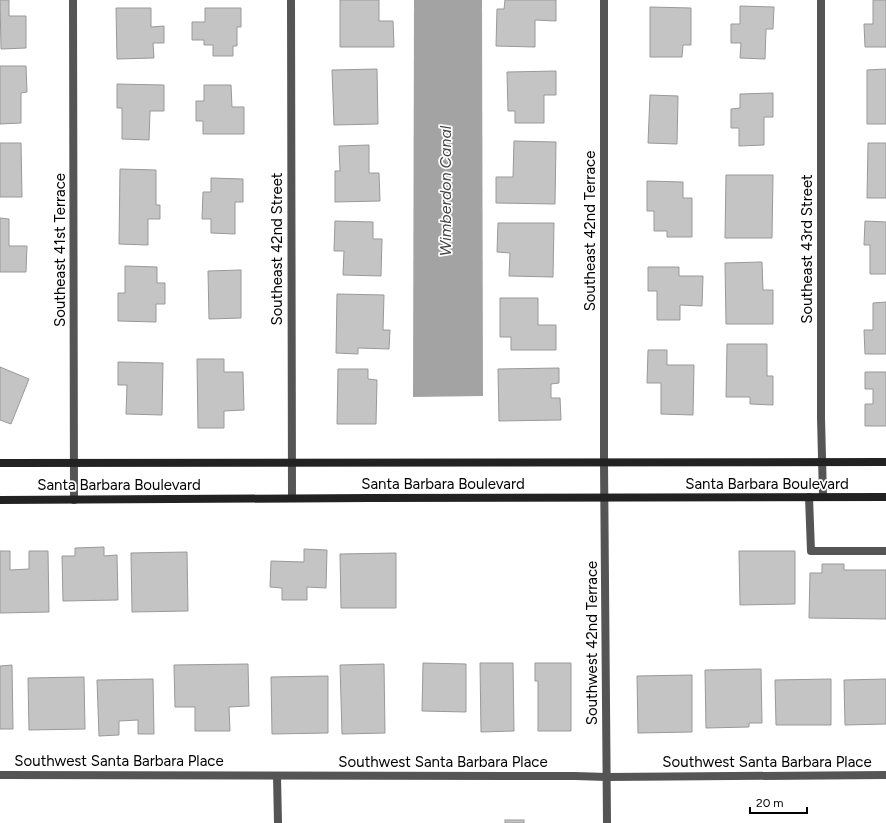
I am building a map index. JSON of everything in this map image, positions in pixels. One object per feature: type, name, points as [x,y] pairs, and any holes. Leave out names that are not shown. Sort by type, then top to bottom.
[{"type":"main road","name":"Santa Barbara Boulevard","points":[[0,463],[886,462]]},
{"type":"main road","name":"Santa Barbara Boulevard","points":[[0,500],[886,497]]},
{"type":"street","name":"Southeast 41st Terrace","points":[[73,0],[74,500]]},
{"type":"street","name":"Southeast 42nd Street","points":[[291,0],[292,498]]},
{"type":"street","name":"Southeast 42nd Terrace","points":[[604,0],[604,462]]},
{"type":"street","name":"Southeast 43rd Street","points":[[821,0],[823,497]]},
{"type":"street","name":"Southwest 42nd Terrace","points":[[604,462],[607,823]]},
{"type":"street","points":[[809,497],[811,551],[886,551]]},
{"type":"street","name":"Southwest Santa Barbara Place","points":[[0,775],[607,777],[886,775]]},
{"type":"street","points":[[277,776],[278,823]]},
{"type":"water","name":"Wimberdon Canal","points":[[414,0],[482,0],[483,396],[413,397]]},
{"type":"building","points":[[0,0],[9,0],[9,16],[26,16],[26,48],[1,49]]},
{"type":"building","points":[[340,0],[379,0],[379,21],[393,21],[394,47],[340,47]]},
{"type":"building","points":[[505,0],[556,0],[556,21],[535,20],[535,47],[496,46],[497,9],[504,9]]},
{"type":"building","points":[[873,0],[886,0],[886,47],[865,47],[864,24],[873,24]]},
{"type":"building","points":[[740,6],[774,7],[773,29],[766,29],[765,59],[740,58],[741,43],[731,43],[731,24],[740,24]]},
{"type":"building","points":[[650,7],[691,8],[691,45],[683,45],[682,57],[650,57]]},
{"type":"building","points":[[116,8],[151,8],[151,27],[164,26],[164,43],[153,43],[154,58],[117,59]]},
{"type":"building","points":[[205,8],[241,8],[241,27],[237,27],[237,46],[233,46],[233,56],[213,56],[213,45],[204,45],[204,40],[192,40],[192,22],[205,22]]},
{"type":"building","points":[[0,66],[26,66],[27,92],[21,93],[21,123],[0,124]]},
{"type":"building","points":[[377,69],[378,124],[334,125],[332,70]]},
{"type":"building","points":[[886,69],[886,124],[867,124],[867,70]]},
{"type":"building","points":[[556,71],[556,95],[544,95],[544,123],[515,123],[515,111],[508,111],[507,72]]},
{"type":"building","points":[[117,84],[164,85],[164,111],[150,111],[149,140],[122,139],[122,108],[117,108]]},
{"type":"building","points":[[204,85],[231,85],[232,107],[244,107],[244,134],[203,134],[203,121],[196,121],[196,101],[204,101]]},
{"type":"building","points":[[773,93],[773,117],[764,117],[764,145],[739,146],[739,128],[731,128],[731,109],[740,108],[740,94]]},
{"type":"building","points":[[650,95],[678,96],[677,144],[648,143]]},
{"type":"building","points":[[514,141],[556,142],[555,204],[496,203],[496,177],[513,177]]},
{"type":"building","points":[[0,143],[21,143],[22,197],[0,197]]},
{"type":"building","points":[[868,143],[886,143],[886,198],[867,198]]},
{"type":"building","points":[[369,145],[369,173],[379,173],[380,201],[335,202],[335,171],[340,171],[339,146]]},
{"type":"building","points":[[120,169],[156,170],[156,205],[160,205],[160,219],[148,219],[148,245],[119,244]]},
{"type":"building","points":[[726,175],[773,175],[772,238],[725,238]]},
{"type":"building","points":[[211,178],[243,179],[243,202],[235,202],[235,234],[211,233],[211,219],[202,219],[203,192],[211,192]]},
{"type":"building","points":[[647,181],[683,182],[683,198],[692,198],[692,237],[667,237],[667,231],[654,231],[654,211],[647,211]]},
{"type":"building","points":[[0,218],[9,219],[9,246],[27,246],[26,272],[0,272]]},
{"type":"building","points":[[335,221],[373,222],[373,239],[382,239],[381,276],[343,275],[344,251],[334,251]]},
{"type":"building","points":[[865,221],[886,222],[886,274],[870,274],[870,245],[864,245]]},
{"type":"building","points":[[498,223],[554,223],[553,277],[509,276],[510,253],[497,252]]},
{"type":"building","points":[[762,262],[763,290],[773,290],[773,324],[726,324],[725,263]]},
{"type":"building","points":[[125,266],[157,267],[157,283],[165,283],[165,304],[156,304],[156,322],[118,321],[118,293],[125,293]]},
{"type":"building","points":[[648,267],[679,267],[679,276],[703,276],[702,306],[680,305],[680,320],[657,320],[657,291],[648,291]]},
{"type":"building","points":[[241,270],[241,318],[209,319],[208,271]]},
{"type":"building","points":[[337,294],[384,295],[383,330],[390,330],[389,349],[358,348],[358,354],[336,353]]},
{"type":"building","points":[[500,298],[538,298],[538,325],[556,325],[556,350],[511,350],[511,337],[500,337]]},
{"type":"building","points":[[886,302],[886,354],[865,354],[864,330],[873,330],[873,303]]},
{"type":"building","points":[[727,344],[767,344],[767,376],[773,376],[773,405],[750,404],[750,397],[726,397]]},
{"type":"building","points":[[648,350],[667,350],[667,365],[694,365],[693,415],[661,414],[661,383],[647,383]]},
{"type":"building","points":[[197,359],[224,359],[224,372],[243,372],[244,410],[224,411],[224,428],[198,428]]},
{"type":"building","points":[[118,362],[163,363],[162,415],[126,414],[127,385],[118,385]]},
{"type":"building","points":[[0,367],[29,379],[11,424],[0,420]]},
{"type":"building","points":[[559,368],[559,383],[551,384],[551,398],[560,398],[561,420],[499,421],[498,369]]},
{"type":"building","points":[[338,369],[368,369],[368,379],[377,380],[376,424],[337,424]]},
{"type":"building","points":[[865,372],[886,372],[886,426],[865,426],[865,404],[873,404],[873,389],[865,389]]},
{"type":"building","points":[[104,547],[104,556],[117,555],[118,600],[63,601],[62,556],[75,556],[75,548]]},
{"type":"building","points":[[304,549],[327,550],[326,588],[307,587],[307,600],[282,600],[282,588],[270,587],[271,561],[304,562]]},
{"type":"building","points":[[0,551],[10,551],[10,570],[29,569],[29,551],[48,551],[49,612],[0,613]]},
{"type":"building","points":[[739,551],[795,551],[795,604],[740,605]]},
{"type":"building","points":[[187,552],[188,611],[132,612],[131,553]]},
{"type":"building","points":[[396,553],[396,608],[341,608],[340,554]]},
{"type":"building","points":[[822,564],[844,564],[844,570],[886,570],[886,619],[809,618],[810,573],[822,573]]},
{"type":"building","points":[[423,663],[466,664],[466,712],[422,711]]},
{"type":"building","points":[[480,663],[513,663],[514,731],[481,732]]},
{"type":"building","points":[[535,663],[571,663],[571,731],[538,731],[538,681],[535,681]]},
{"type":"building","points":[[248,664],[249,706],[229,707],[230,731],[195,731],[195,707],[175,707],[174,665]]},
{"type":"building","points":[[384,664],[385,733],[342,734],[340,665]]},
{"type":"building","points":[[12,665],[13,729],[0,729],[0,666]]},
{"type":"building","points":[[761,669],[762,723],[749,723],[749,727],[706,728],[705,670]]},
{"type":"building","points":[[692,675],[692,732],[638,733],[637,676]]},
{"type":"building","points":[[328,676],[328,733],[272,734],[271,677]]},
{"type":"building","points":[[84,677],[85,729],[29,730],[28,678]]},
{"type":"building","points":[[153,679],[154,734],[138,734],[138,720],[119,721],[119,735],[99,736],[97,680]]},
{"type":"building","points":[[831,679],[831,725],[776,725],[775,680]]},
{"type":"building","points":[[886,679],[886,724],[845,725],[844,680]]},
{"type":"building","points":[[505,820],[524,820],[524,823],[505,823]]}]
